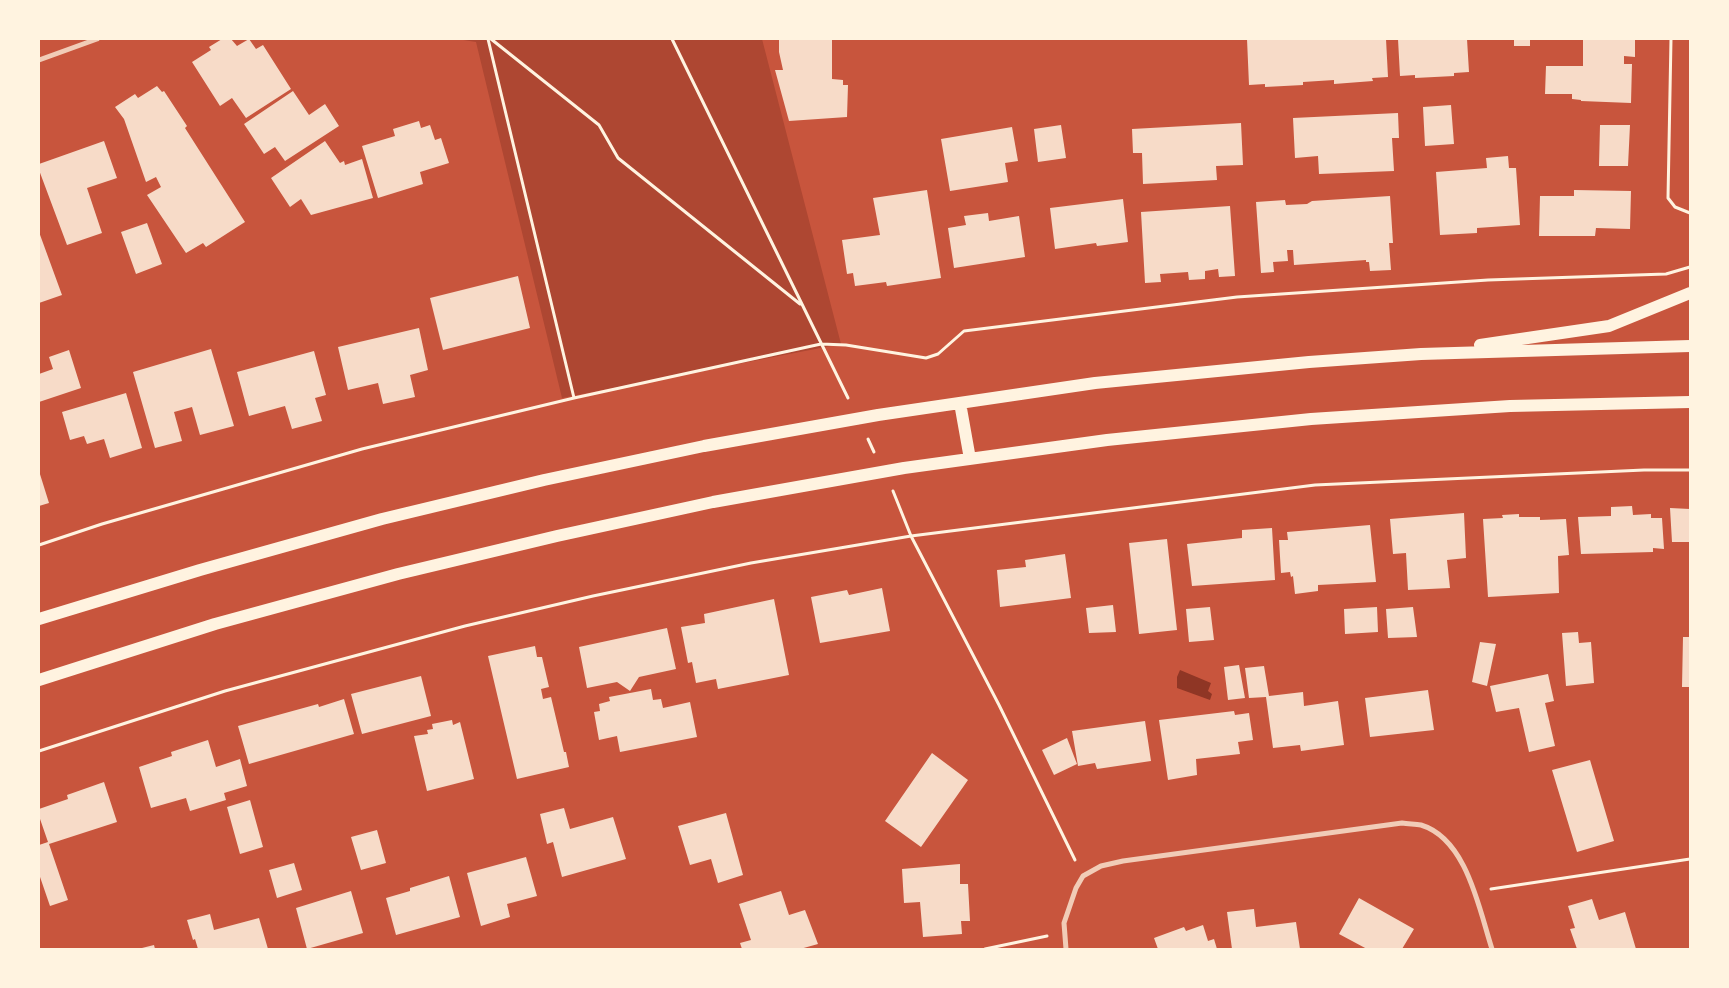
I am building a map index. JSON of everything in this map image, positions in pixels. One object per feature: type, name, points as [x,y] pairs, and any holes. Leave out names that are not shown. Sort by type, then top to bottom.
[{"type":"main road","points":[[1421,354],[1609,326],[1690,293]]},
{"type":"main road","points":[[39,619],[200,570],[382,519],[544,480],[704,446],[878,415],[1095,383],[1309,362],[1421,354],[1690,346]]},
{"type":"main road","points":[[960,402],[970,459]]},
{"type":"main road","points":[[39,680],[215,624],[398,574],[557,536],[714,502],[904,468],[1107,440],[1310,419],[1510,406],[1690,402]]},
{"type":"street","points":[[39,60],[98,39]]},
{"type":"street","points":[[1066,949],[1064,923],[1076,888],[1083,876],[1101,866],[1123,860],[1402,823],[1421,826],[1440,835],[1456,851],[1467,871],[1492,949]]},
{"type":"path","points":[[490,39],[599,126],[618,158],[801,304]]},
{"type":"path","points":[[490,39],[574,398]]},
{"type":"path","points":[[1671,39],[1668,198],[1675,207],[1690,214]]},
{"type":"path","points":[[39,545],[102,524],[362,449],[574,398],[821,344],[846,345],[926,358],[938,354],[964,331],[1228,298],[1488,280],[1666,274],[1690,267]]},
{"type":"path","points":[[39,751],[225,691],[465,626],[602,594],[779,559],[911,536],[1315,485],[1644,470],[1690,470]]},
{"type":"path","points":[[1473,891],[1690,859]]},
{"type":"path","points":[[984,949],[1065,932]]},
{"type":"shaded area","points":[[457,39],[762,39],[841,344],[562,398],[476,42]]},
{"type":"shaded area","points":[[1180,670],[1211,683],[1208,691],[1212,694],[1210,700],[1177,688],[1177,677]]},
{"type":"building","points":[[222,39],[231,39],[237,46],[249,39],[256,49],[263,45],[291,89],[246,118],[232,98],[220,106],[192,62],[211,50],[209,47]]},
{"type":"building","points":[[779,39],[832,39],[832,79],[843,80],[843,85],[848,85],[847,117],[789,121],[775,70],[783,70],[779,52]]},
{"type":"building","points":[[1247,39],[1386,39],[1388,77],[1372,78],[1373,81],[1334,84],[1334,80],[1303,82],[1303,85],[1265,87],[1265,84],[1249,85]]},
{"type":"building","points":[[1398,39],[1467,39],[1469,72],[1454,73],[1454,76],[1415,78],[1415,75],[1400,76]]},
{"type":"building","points":[[1514,39],[1530,39],[1530,46],[1514,46]]},
{"type":"building","points":[[1583,39],[1635,39],[1635,57],[1624,56],[1624,64],[1632,64],[1631,103],[1581,101],[1572,99],[1572,94],[1545,94],[1546,66],[1583,66]]},
{"type":"building","points":[[157,86],[162,92],[164,91],[187,126],[185,128],[245,222],[206,247],[203,243],[186,253],[147,195],[161,187],[156,177],[146,182],[124,119],[115,107],[135,94],[138,98]]},
{"type":"building","points":[[293,91],[309,115],[325,104],[339,126],[285,161],[275,147],[264,154],[244,124]]},
{"type":"building","points":[[1451,105],[1454,144],[1425,146],[1423,107]]},
{"type":"building","points":[[1398,113],[1399,138],[1392,138],[1394,171],[1319,174],[1318,156],[1295,158],[1293,118]]},
{"type":"building","points":[[419,121],[421,128],[430,125],[435,140],[441,138],[449,163],[420,172],[423,184],[378,198],[362,146],[395,136],[393,129]]},
{"type":"building","points":[[1241,123],[1243,165],[1216,166],[1217,180],[1143,184],[1142,153],[1133,153],[1132,129]]},
{"type":"building","points":[[1061,125],[1066,158],[1038,162],[1034,129]]},
{"type":"building","points":[[1600,125],[1630,125],[1628,166],[1599,166]]},
{"type":"building","points":[[1012,127],[1018,161],[1005,163],[1008,182],[950,191],[941,139]]},
{"type":"building","points":[[104,141],[117,178],[87,188],[102,233],[67,245],[39,170],[39,164]]},
{"type":"building","points":[[325,141],[340,163],[344,161],[345,165],[362,159],[373,198],[311,215],[301,199],[290,207],[271,178]]},
{"type":"building","points":[[1508,156],[1509,168],[1516,168],[1520,225],[1477,228],[1477,233],[1440,235],[1436,172],[1487,168],[1486,158]]},
{"type":"building","points":[[927,190],[941,278],[887,286],[886,282],[855,286],[853,273],[847,274],[842,240],[880,235],[873,198]]},
{"type":"building","points":[[1574,190],[1631,191],[1630,229],[1596,228],[1595,236],[1539,236],[1540,196],[1574,196]]},
{"type":"building","points":[[1390,196],[1393,243],[1389,243],[1391,270],[1370,271],[1369,262],[1366,262],[1366,260],[1294,265],[1293,250],[1287,250],[1288,261],[1273,262],[1274,272],[1261,273],[1256,202],[1285,200],[1286,205],[1307,204],[1312,201]]},
{"type":"building","points":[[1123,199],[1128,242],[1097,246],[1096,243],[1055,249],[1050,208]]},
{"type":"building","points":[[1230,206],[1235,276],[1219,277],[1218,269],[1205,271],[1205,279],[1189,280],[1188,272],[1160,274],[1161,282],[1145,283],[1141,212]]},
{"type":"building","points":[[988,213],[989,221],[1019,216],[1025,257],[954,268],[948,228],[966,225],[964,216]]},
{"type":"building","points":[[147,223],[162,264],[136,274],[121,232]]},
{"type":"building","points":[[39,232],[62,295],[39,303]]},
{"type":"building","points":[[518,276],[530,328],[443,350],[430,298]]},
{"type":"building","points":[[419,328],[428,370],[410,375],[415,397],[383,404],[378,383],[348,390],[338,347]]},
{"type":"building","points":[[211,349],[234,426],[200,435],[192,407],[174,412],[182,441],[155,448],[133,372]]},
{"type":"building","points":[[69,350],[81,388],[39,402],[39,374],[53,369],[49,357]]},
{"type":"building","points":[[314,351],[326,395],[315,398],[322,421],[292,429],[285,406],[249,416],[237,372]]},
{"type":"building","points":[[126,393],[142,448],[110,458],[104,439],[87,444],[84,436],[70,440],[62,412]]},
{"type":"building","points":[[39,471],[49,503],[39,506]]},
{"type":"building","points":[[1632,506],[1633,515],[1651,514],[1651,518],[1662,518],[1664,549],[1653,548],[1653,552],[1581,554],[1578,517],[1611,516],[1611,507]]},
{"type":"building","points":[[1670,508],[1690,509],[1690,542],[1672,542]]},
{"type":"building","points":[[1464,513],[1466,558],[1447,560],[1450,588],[1408,590],[1406,553],[1393,554],[1390,519]]},
{"type":"building","points":[[1519,514],[1519,517],[1540,517],[1540,520],[1566,519],[1569,555],[1558,556],[1559,593],[1488,597],[1483,519],[1503,518],[1502,515]]},
{"type":"building","points":[[1370,525],[1376,582],[1318,585],[1318,591],[1295,594],[1293,576],[1291,577],[1290,572],[1281,573],[1279,540],[1288,540],[1287,532]]},
{"type":"building","points":[[1272,528],[1275,580],[1192,586],[1187,544],[1242,538],[1242,530]]},
{"type":"building","points":[[1167,539],[1177,630],[1139,634],[1129,543]]},
{"type":"building","points":[[1065,554],[1071,598],[1000,607],[997,570],[1026,567],[1025,560]]},
{"type":"building","points":[[882,588],[890,631],[820,643],[811,597],[847,590],[849,595]]},
{"type":"building","points":[[774,599],[789,675],[718,689],[716,679],[696,683],[692,662],[688,663],[681,627],[705,623],[704,614]]},
{"type":"building","points":[[1113,605],[1116,632],[1089,633],[1086,608]]},
{"type":"building","points":[[1210,607],[1214,640],[1189,642],[1186,609]]},
{"type":"building","points":[[1377,607],[1378,632],[1345,634],[1344,609]]},
{"type":"building","points":[[1413,607],[1417,637],[1388,638],[1386,609]]},
{"type":"building","points":[[667,628],[676,669],[639,677],[630,691],[617,682],[587,688],[579,647]]},
{"type":"building","points":[[1578,632],[1579,643],[1591,642],[1594,683],[1566,686],[1562,633]]},
{"type":"building","points":[[1683,637],[1690,637],[1690,687],[1682,687]]},
{"type":"building","points":[[1480,642],[1496,644],[1487,686],[1472,682]]},
{"type":"building","points":[[535,646],[537,657],[542,657],[549,687],[541,689],[543,699],[551,697],[569,767],[517,779],[488,656]]},
{"type":"building","points":[[1239,665],[1245,698],[1228,700],[1224,667]]},
{"type":"building","points":[[1264,666],[1269,696],[1303,692],[1304,706],[1338,701],[1344,745],[1301,751],[1300,745],[1273,748],[1266,697],[1249,698],[1245,668]]},
{"type":"building","points":[[1548,674],[1554,701],[1545,703],[1555,746],[1529,752],[1519,708],[1496,712],[1490,686]]},
{"type":"building","points":[[421,676],[431,716],[362,734],[351,694]]},
{"type":"building","points":[[651,689],[653,700],[661,699],[663,708],[690,702],[697,737],[620,752],[617,736],[599,740],[594,712],[600,711],[599,704],[610,701],[609,697]]},
{"type":"building","points":[[1428,690],[1434,730],[1370,737],[1365,698]]},
{"type":"building","points":[[344,699],[354,734],[249,764],[238,726],[318,704],[319,707]]},
{"type":"building","points":[[1234,711],[1235,715],[1249,713],[1253,740],[1238,742],[1240,754],[1196,759],[1197,775],[1168,780],[1159,720]]},
{"type":"building","points":[[452,720],[453,725],[460,722],[474,779],[427,791],[414,736],[428,734],[427,730],[433,729],[432,724]]},
{"type":"building","points":[[1145,721],[1151,761],[1097,769],[1095,763],[1078,766],[1072,731]]},
{"type":"building","points":[[1067,738],[1077,764],[1054,775],[1042,750]]},
{"type":"building","points":[[208,740],[216,767],[240,759],[247,786],[224,793],[226,800],[190,811],[186,798],[151,808],[139,767],[172,756],[171,752]]},
{"type":"building","points":[[932,753],[968,780],[921,847],[885,821]]},
{"type":"building","points":[[1590,760],[1614,841],[1577,852],[1552,770]]},
{"type":"building","points":[[104,782],[117,822],[49,844],[68,900],[50,906],[39,874],[39,845],[48,842],[39,816],[39,809],[68,799],[67,795]]},
{"type":"building","points":[[250,800],[263,847],[240,854],[227,807]]},
{"type":"building","points":[[564,808],[570,829],[613,817],[626,859],[562,877],[553,842],[547,844],[540,814]]},
{"type":"building","points":[[726,813],[743,875],[718,883],[711,859],[690,865],[678,826]]},
{"type":"building","points":[[377,830],[386,863],[361,870],[351,837]]},
{"type":"building","points":[[526,857],[537,896],[507,904],[510,917],[481,926],[467,873]]},
{"type":"building","points":[[294,863],[302,890],[277,898],[269,870]]},
{"type":"building","points":[[960,864],[960,884],[968,884],[970,921],[961,921],[962,934],[923,937],[920,902],[904,903],[902,869]]},
{"type":"building","points":[[449,876],[460,917],[396,935],[386,898],[410,891],[410,888]]},
{"type":"building","points":[[351,891],[363,933],[307,949],[296,908]]},
{"type":"building","points":[[781,891],[789,915],[805,910],[818,944],[800,949],[742,949],[740,943],[751,940],[739,904]]},
{"type":"building","points":[[1359,898],[1414,929],[1402,949],[1367,949],[1339,934]]},
{"type":"building","points":[[1592,899],[1599,920],[1625,912],[1636,949],[1577,949],[1570,929],[1575,928],[1568,906]]},
{"type":"building","points":[[1254,909],[1256,927],[1296,922],[1300,949],[1232,949],[1227,912]]},
{"type":"building","points":[[210,914],[214,930],[259,918],[268,949],[198,949],[187,920]]},
{"type":"building","points":[[1203,925],[1208,941],[1214,939],[1217,949],[1158,949],[1154,938],[1184,927],[1186,931]]},
{"type":"building","points":[[154,945],[155,949],[138,949]]}]
